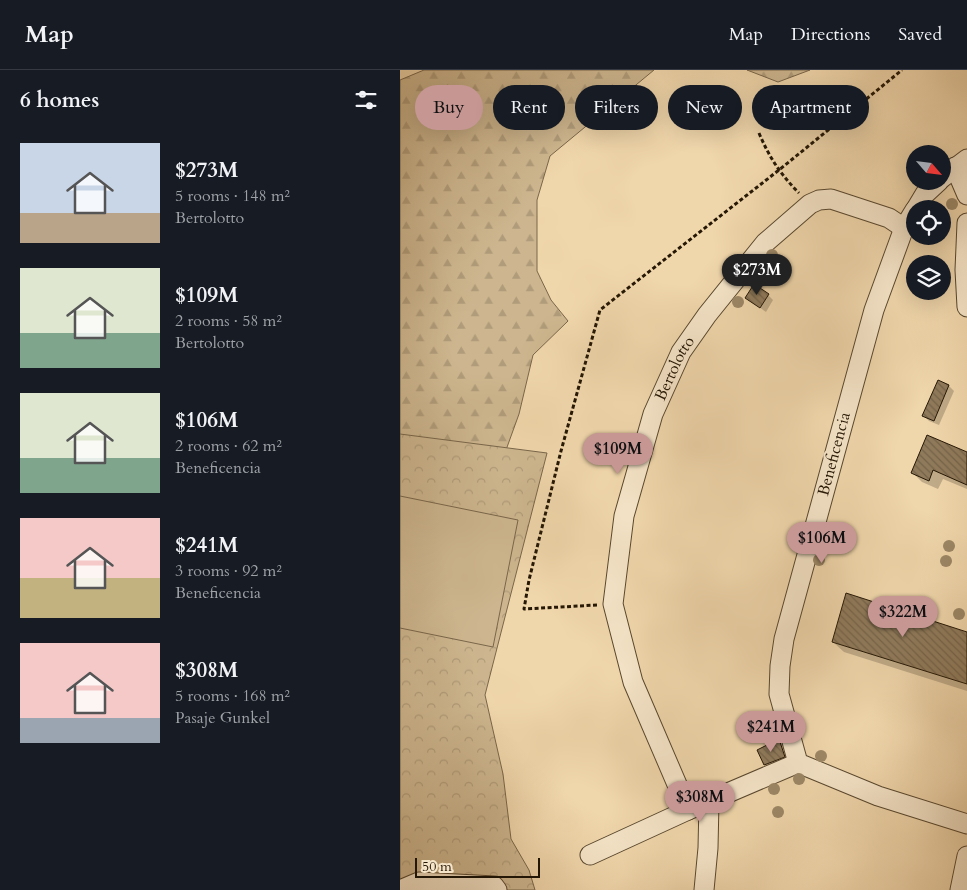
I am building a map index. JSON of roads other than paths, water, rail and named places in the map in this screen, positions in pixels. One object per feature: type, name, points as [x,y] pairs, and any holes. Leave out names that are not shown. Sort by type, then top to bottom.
[{"type":"street","points":[[955,168],[967,196]]},
{"type":"street","name":"Beneficencia","points":[[921,200],[929,190]]},
{"type":"street","name":"Bertolotto","points":[[688,810],[632,682],[613,604],[624,516],[653,414],[681,352],[707,315],[765,243],[810,204],[818,200],[831,199],[889,218],[904,228]]},
{"type":"street","points":[[967,223],[965,270],[967,305]]},
{"type":"street","name":"Beneficencia","points":[[798,763],[779,694],[780,666],[784,639],[874,310],[906,225]]},
{"type":"street","points":[[590,855],[688,810],[798,763],[878,796],[967,824]]},
{"type":"street","points":[[704,890],[708,848],[709,802]]},
{"type":"street","points":[[960,890],[967,856]]},
{"type":"street","points":[[400,890],[419,882],[494,886],[497,890]]}]
